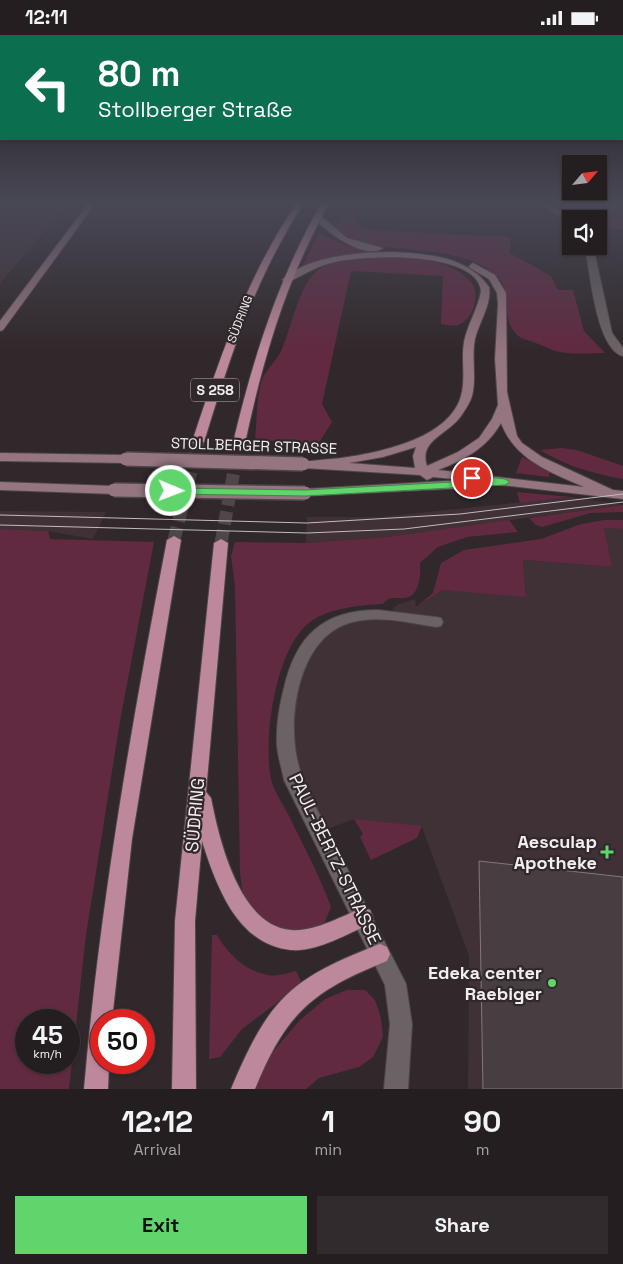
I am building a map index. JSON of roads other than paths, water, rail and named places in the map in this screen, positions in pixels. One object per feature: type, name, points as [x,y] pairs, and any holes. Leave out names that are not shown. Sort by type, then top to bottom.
[{"type":"main road","points":[[0,328],[55,253]]},
{"type":"main road","name":"SÜDRING","points":[[198,442],[249,293],[269,253]]},
{"type":"main road","name":"S 258","points":[[239,443],[253,378],[286,280],[299,253]]},
{"type":"main road","points":[[419,253],[444,256],[465,262],[493,278],[500,287],[503,305],[500,334],[503,404],[510,432],[518,444],[562,472],[609,493]]},
{"type":"main road","points":[[286,280],[334,259],[398,254],[442,260],[464,269],[480,280],[486,288],[485,297],[470,331],[466,399],[449,423],[434,433],[390,453],[325,463]]},
{"type":"main road","points":[[338,490],[400,479],[423,472],[461,456],[490,434],[498,421],[503,404]]},
{"type":"main road","points":[[434,433],[418,453],[418,463],[423,472],[433,480],[448,484]]},
{"type":"main road","name":"STOLLBERGER STRASSE","points":[[0,457],[325,463],[423,472],[623,495]]},
{"type":"main road","name":"STOLLBERGER STRASSE","points":[[0,486],[305,493],[505,482]]},
{"type":"main road","points":[[102,1009],[108,933],[140,721],[174,540]]},
{"type":"main road","name":"SÜDRING","points":[[184,1089],[185,921],[221,543]]},
{"type":"main road","points":[[198,773],[208,835],[218,865],[238,902],[261,931],[272,938],[292,940],[336,928],[364,917]]},
{"type":"main road","points":[[243,1089],[270,1029],[286,1008],[319,980],[380,954]]},
{"type":"main road","points":[[96,1089],[97,1074]]},
{"type":"street","points":[[591,255],[607,333],[614,345],[623,353]]},
{"type":"street","name":"PAUL-BERTZ-STRASSE","points":[[396,1089],[401,1024],[395,984],[364,917],[293,780],[286,745],[288,715],[296,674],[306,649],[322,630],[346,618],[392,616],[436,622]]},
{"type":"tunnel","points":[[174,540],[198,442]]},
{"type":"tunnel","points":[[221,543],[239,443]]},
{"type":"tram line","points":[[0,515],[307,523],[460,514],[623,494]]},
{"type":"tram line","points":[[0,525],[307,533],[404,529],[623,502]]},
{"type":"place","name":"Aesculap Apotheke","points":[[607,852]]},
{"type":"place","name":"Edeka center Raebiger","points":[[552,983]]}]
